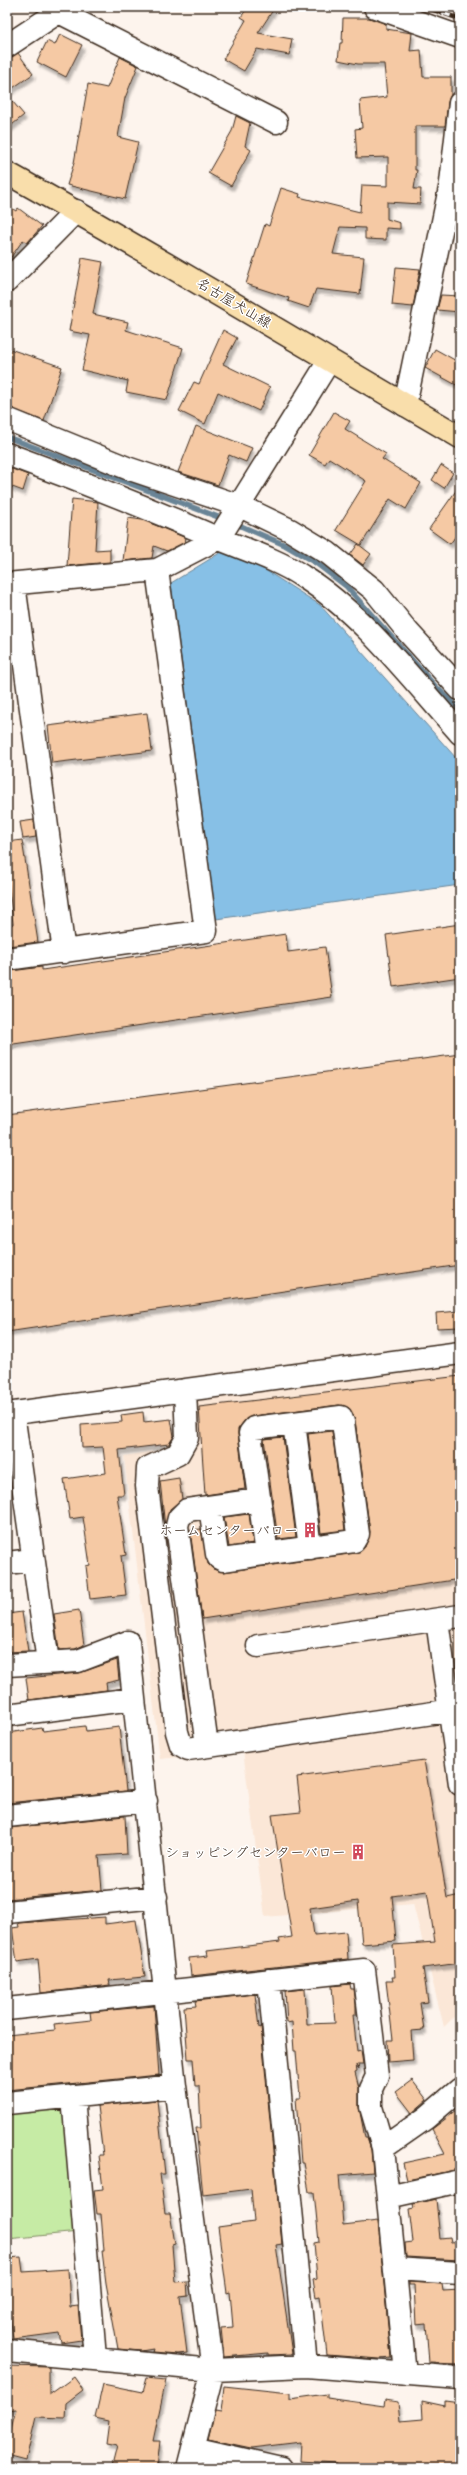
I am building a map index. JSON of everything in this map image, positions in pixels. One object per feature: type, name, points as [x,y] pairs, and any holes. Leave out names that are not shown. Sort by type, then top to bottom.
[{"type":"main road","name":"名古屋犬山線","points":[[7,172],[214,290],[329,361],[460,437]]},
{"type":"street","points":[[375,7],[460,37]]},
{"type":"street","points":[[7,46],[63,10],[276,122]]},
{"type":"street","points":[[405,405],[451,182],[460,103]]},
{"type":"street","points":[[7,282],[76,211]]},
{"type":"street","points":[[64,952],[10,584],[157,570],[219,538],[329,361]]},
{"type":"street","points":[[7,419],[127,468],[290,530],[328,553],[374,590],[408,632],[460,688]]},
{"type":"street","points":[[7,454],[146,507],[269,558],[302,575],[330,596],[360,623],[460,733]]},
{"type":"street","points":[[7,959],[206,931],[157,570]]},
{"type":"street","points":[[48,1662],[10,1414],[460,1353]]},
{"type":"street","points":[[185,1390],[187,1438],[178,1454],[148,1468],[147,1486],[177,1732],[181,1745],[188,1749],[455,1710]]},
{"type":"street","points":[[210,1507],[218,1558],[223,1560],[310,1548],[354,1541],[358,1534],[343,1422],[341,1417],[254,1428],[250,1433],[266,1554]]},
{"type":"street","points":[[294,1423],[310,1548]]},
{"type":"street","points":[[207,1746],[177,1526],[179,1518],[187,1510],[258,1500]]},
{"type":"street","points":[[7,1563],[32,1560]]},
{"type":"street","points":[[258,1646],[460,1616]]},
{"type":"street","points":[[437,1620],[455,1710],[460,1784]]},
{"type":"street","points":[[7,1665],[78,1661],[128,1642],[175,2086],[213,2370],[191,2458],[270,2467]]},
{"type":"street","points":[[7,1715],[133,1699]]},
{"type":"street","points":[[7,1816],[146,1801]]},
{"type":"street","points":[[7,1912],[156,1897]]},
{"type":"street","points":[[7,2009],[364,1970],[377,2076],[371,2089],[371,2107],[383,2148],[404,2374]]},
{"type":"street","points":[[269,1980],[306,2366]]},
{"type":"street","points":[[7,2103],[175,2086]]},
{"type":"street","points":[[383,2148],[426,2118],[460,2089]]},
{"type":"street","points":[[73,2096],[95,2358]]},
{"type":"street","points":[[388,2197],[460,2181]]},
{"type":"street","points":[[395,2269],[460,2273]]},
{"type":"street","points":[[7,2351],[213,2370],[306,2366],[460,2378]]},
{"type":"shaded area","points":[[460,1364],[460,2011],[444,2027],[413,1904],[265,1917],[243,1751],[160,1759],[124,1456],[177,1447],[174,1404]]},
{"type":"green space","points":[[69,2104],[79,2232],[7,2239],[7,2111]]},
{"type":"water","points":[[223,551],[254,563],[320,605],[456,758],[460,798],[460,885],[216,919],[171,583]]},
{"type":"building","points":[[248,7],[275,7],[258,33],[292,39],[289,55],[257,49],[244,71],[223,59],[246,20],[241,17]]},
{"type":"building","points":[[343,18],[369,18],[386,24],[386,29],[412,33],[410,51],[421,50],[423,77],[451,77],[451,94],[448,102],[445,126],[415,126],[415,170],[417,170],[414,189],[421,189],[420,204],[387,202],[387,219],[400,223],[400,229],[386,228],[386,240],[365,239],[365,228],[340,227],[333,254],[364,257],[360,294],[316,289],[309,308],[288,301],[289,298],[246,284],[265,224],[269,226],[281,188],[300,194],[299,197],[360,212],[362,185],[388,186],[388,157],[357,158],[355,129],[362,128],[360,100],[387,97],[384,64],[358,64],[338,60],[340,43],[342,43]]},
{"type":"building","points":[[60,34],[82,45],[66,77],[37,62],[47,41],[55,45]]},
{"type":"building","points":[[18,53],[33,74],[7,92],[7,58]]},
{"type":"building","points":[[120,57],[138,66],[125,98],[118,137],[138,142],[125,199],[67,185],[74,163],[88,84],[107,88]]},
{"type":"building","points":[[7,95],[24,115],[7,129]]},
{"type":"building","points":[[236,116],[250,123],[245,146],[251,150],[231,186],[208,173],[232,131]]},
{"type":"building","points":[[7,205],[16,211],[18,208],[42,226],[27,243],[23,240],[7,263]]},
{"type":"building","points":[[82,258],[103,262],[93,314],[128,322],[126,330],[183,348],[167,400],[126,392],[128,381],[82,370],[90,335],[69,331]]},
{"type":"building","points":[[396,267],[420,269],[413,307],[392,305]]},
{"type":"building","points":[[441,295],[460,296],[460,312],[437,310]]},
{"type":"building","points":[[223,330],[237,338],[223,364],[270,387],[259,411],[218,392],[205,424],[179,411],[194,382],[199,384]]},
{"type":"building","points":[[7,348],[62,367],[44,421],[7,407]]},
{"type":"building","points":[[435,349],[460,363],[460,387],[425,368]]},
{"type":"building","points":[[334,412],[350,421],[345,429],[386,454],[382,459],[421,483],[406,509],[390,499],[361,545],[336,530],[366,481],[329,458],[325,464],[309,455]]},
{"type":"building","points":[[196,426],[252,448],[246,462],[229,455],[218,485],[178,472]]},
{"type":"building","points":[[441,465],[453,473],[444,488],[432,480]]},
{"type":"building","points":[[7,467],[28,475],[23,491],[7,485]]},
{"type":"building","points":[[460,485],[460,530],[450,544],[429,529]]},
{"type":"building","points":[[72,499],[98,502],[95,550],[110,549],[110,562],[67,566]]},
{"type":"building","points":[[128,518],[142,520],[160,527],[186,538],[185,542],[167,551],[154,546],[152,558],[123,561]]},
{"type":"building","points":[[358,544],[371,554],[363,565],[350,555]]},
{"type":"building","points":[[147,713],[152,751],[52,763],[48,726]]},
{"type":"building","points":[[34,820],[36,837],[23,839],[20,822]]},
{"type":"building","points":[[22,840],[38,942],[8,946],[7,925],[13,924],[7,868],[7,842]]},
{"type":"building","points":[[460,924],[460,977],[393,987],[386,935]]},
{"type":"building","points":[[286,934],[288,952],[325,947],[332,997],[7,1045],[7,975],[12,974],[11,971],[42,967],[42,970]]},
{"type":"building","points":[[460,1054],[460,1265],[7,1332],[7,1115]]},
{"type":"building","points":[[460,1311],[460,1327],[437,1328],[436,1313]]},
{"type":"building","points":[[460,1376],[460,1579],[202,1619],[190,1530],[201,1529],[208,1564],[213,1569],[224,1572],[356,1553],[365,1547],[370,1532],[355,1420],[349,1408],[339,1405],[252,1416],[245,1420],[238,1429],[238,1434],[245,1489],[205,1495],[199,1407]]},
{"type":"building","points":[[143,1412],[144,1422],[171,1419],[174,1436],[169,1444],[119,1450],[124,1495],[117,1495],[126,1555],[121,1556],[126,1595],[90,1599],[86,1566],[90,1565],[83,1517],[70,1519],[64,1479],[106,1473],[103,1447],[82,1448],[81,1425],[122,1422],[121,1415]]},
{"type":"building","points":[[332,1431],[345,1530],[321,1533],[308,1434]]},
{"type":"building","points":[[283,1437],[296,1537],[278,1539],[264,1439]]},
{"type":"building","points":[[179,1478],[182,1499],[170,1509],[165,1527],[160,1481]]},
{"type":"building","points":[[249,1514],[253,1543],[229,1547],[224,1517]]},
{"type":"building","points":[[79,1610],[84,1645],[75,1649],[59,1650],[54,1614]]},
{"type":"building","points":[[22,1612],[28,1651],[7,1652],[7,1614]]},
{"type":"building","points":[[117,1660],[119,1680],[106,1683],[107,1690],[29,1700],[26,1678],[79,1673]]},
{"type":"building","points":[[85,1726],[86,1731],[119,1727],[126,1791],[7,1803],[7,1733],[42,1728],[43,1731]]},
{"type":"building","name":"ショッピングセンターバロー","points":[[424,1760],[447,1898],[460,1895],[460,1963],[423,1968],[428,2002],[420,2003],[424,2030],[411,2031],[413,2060],[388,2062],[387,2040],[393,2040],[386,1981],[393,1981],[392,1977],[395,1977],[393,1945],[435,1942],[427,1891],[392,1896],[396,1941],[362,1944],[358,1901],[310,1908],[314,1935],[346,1932],[348,1959],[191,1976],[189,1958],[208,1956],[207,1951],[280,1942],[279,1939],[292,1937],[272,1815],[301,1812],[297,1777]]},
{"type":"building","points":[[125,1816],[127,1854],[99,1856],[102,1890],[7,1899],[7,1828]]},
{"type":"building","points":[[105,1917],[105,1924],[136,1920],[145,1977],[109,1980],[110,1985],[41,1993],[38,1959],[17,1962],[12,1928],[19,1927],[18,1923]]},
{"type":"building","points":[[350,1984],[351,1989],[354,1989],[356,2004],[356,2015],[353,2015],[357,2052],[361,2051],[363,2064],[358,2064],[359,2069],[356,2065],[357,2071],[355,2072],[359,2088],[359,2107],[365,2138],[367,2138],[371,2150],[373,2172],[339,2175],[343,2225],[378,2221],[391,2358],[380,2359],[327,2355],[320,2296],[316,2297],[313,2280],[317,2279],[314,2243],[319,2242],[314,2192],[309,2192],[304,2163],[301,2163],[296,2098],[300,2098],[296,2051],[294,2051],[292,2022],[287,2023],[285,1991],[305,1989],[307,2024],[335,2023],[332,1986]]},
{"type":"building","points":[[255,1994],[259,2028],[261,2027],[282,2244],[276,2245],[292,2354],[268,2355],[268,2353],[224,2357],[221,2328],[233,2327],[230,2292],[227,2293],[218,2227],[254,2222],[251,2189],[203,2195],[196,2128],[201,2128],[199,2086],[195,2086],[193,2059],[188,2059],[184,2007],[196,2006],[195,2001]]},
{"type":"building","points":[[154,2006],[159,2075],[7,2090],[7,2035],[55,2030],[54,2024],[91,2020],[90,2012]]},
{"type":"building","points":[[412,2080],[427,2100],[412,2113],[396,2092]]},
{"type":"building","points":[[157,2100],[165,2174],[160,2174],[165,2213],[170,2213],[175,2244],[172,2245],[175,2282],[187,2281],[188,2296],[180,2297],[187,2353],[178,2354],[152,2352],[153,2349],[141,2351],[118,2349],[106,2283],[102,2251],[104,2251],[101,2214],[97,2214],[94,2190],[103,2189],[99,2155],[103,2155],[97,2106]]},
{"type":"building","points":[[460,2108],[460,2169],[407,2180],[403,2163],[445,2154],[432,2129]]},
{"type":"building","points":[[436,2199],[440,2239],[450,2238],[451,2243],[460,2242],[460,2260],[406,2257],[405,2243],[413,2242],[409,2209],[414,2208],[413,2204]]},
{"type":"building","points":[[21,2257],[23,2272],[68,2269],[70,2307],[78,2306],[81,2340],[61,2343],[59,2333],[13,2339],[10,2313],[7,2314],[7,2258]]},
{"type":"building","points":[[409,2282],[442,2284],[443,2291],[460,2290],[460,2364],[429,2363],[426,2324],[416,2325],[414,2285],[409,2285]]},
{"type":"building","points":[[7,2366],[49,2367],[49,2395],[74,2377],[83,2390],[66,2403],[65,2418],[36,2417],[26,2460],[7,2455],[7,2445],[16,2409],[7,2410]]},
{"type":"building","points":[[146,2378],[166,2380],[153,2441],[160,2441],[157,2468],[120,2468],[112,2466],[117,2446],[106,2444],[109,2421],[95,2418],[103,2384],[142,2392]]},
{"type":"building","points":[[224,2386],[290,2393],[290,2399],[327,2394],[327,2398],[384,2406],[385,2400],[398,2402],[400,2421],[423,2419],[422,2401],[445,2406],[445,2401],[460,2403],[460,2468],[337,2468],[336,2463],[300,2461],[301,2442],[251,2448],[208,2439],[215,2411],[221,2412]]},
{"type":"building","points":[[203,2463],[225,2468],[203,2468]]},
{"type":"waterway","points":[[7,437],[226,520]]},
{"type":"waterway","points":[[234,523],[285,545],[316,563],[346,586],[436,687],[460,710]]},
{"type":"railway","points":[[425,7],[460,19]]},
{"type":"place","name":"ホームセンターバロー","points":[[310,1530]]},
{"type":"place","name":"ショッピングセンターバロー","points":[[358,1852]]}]
